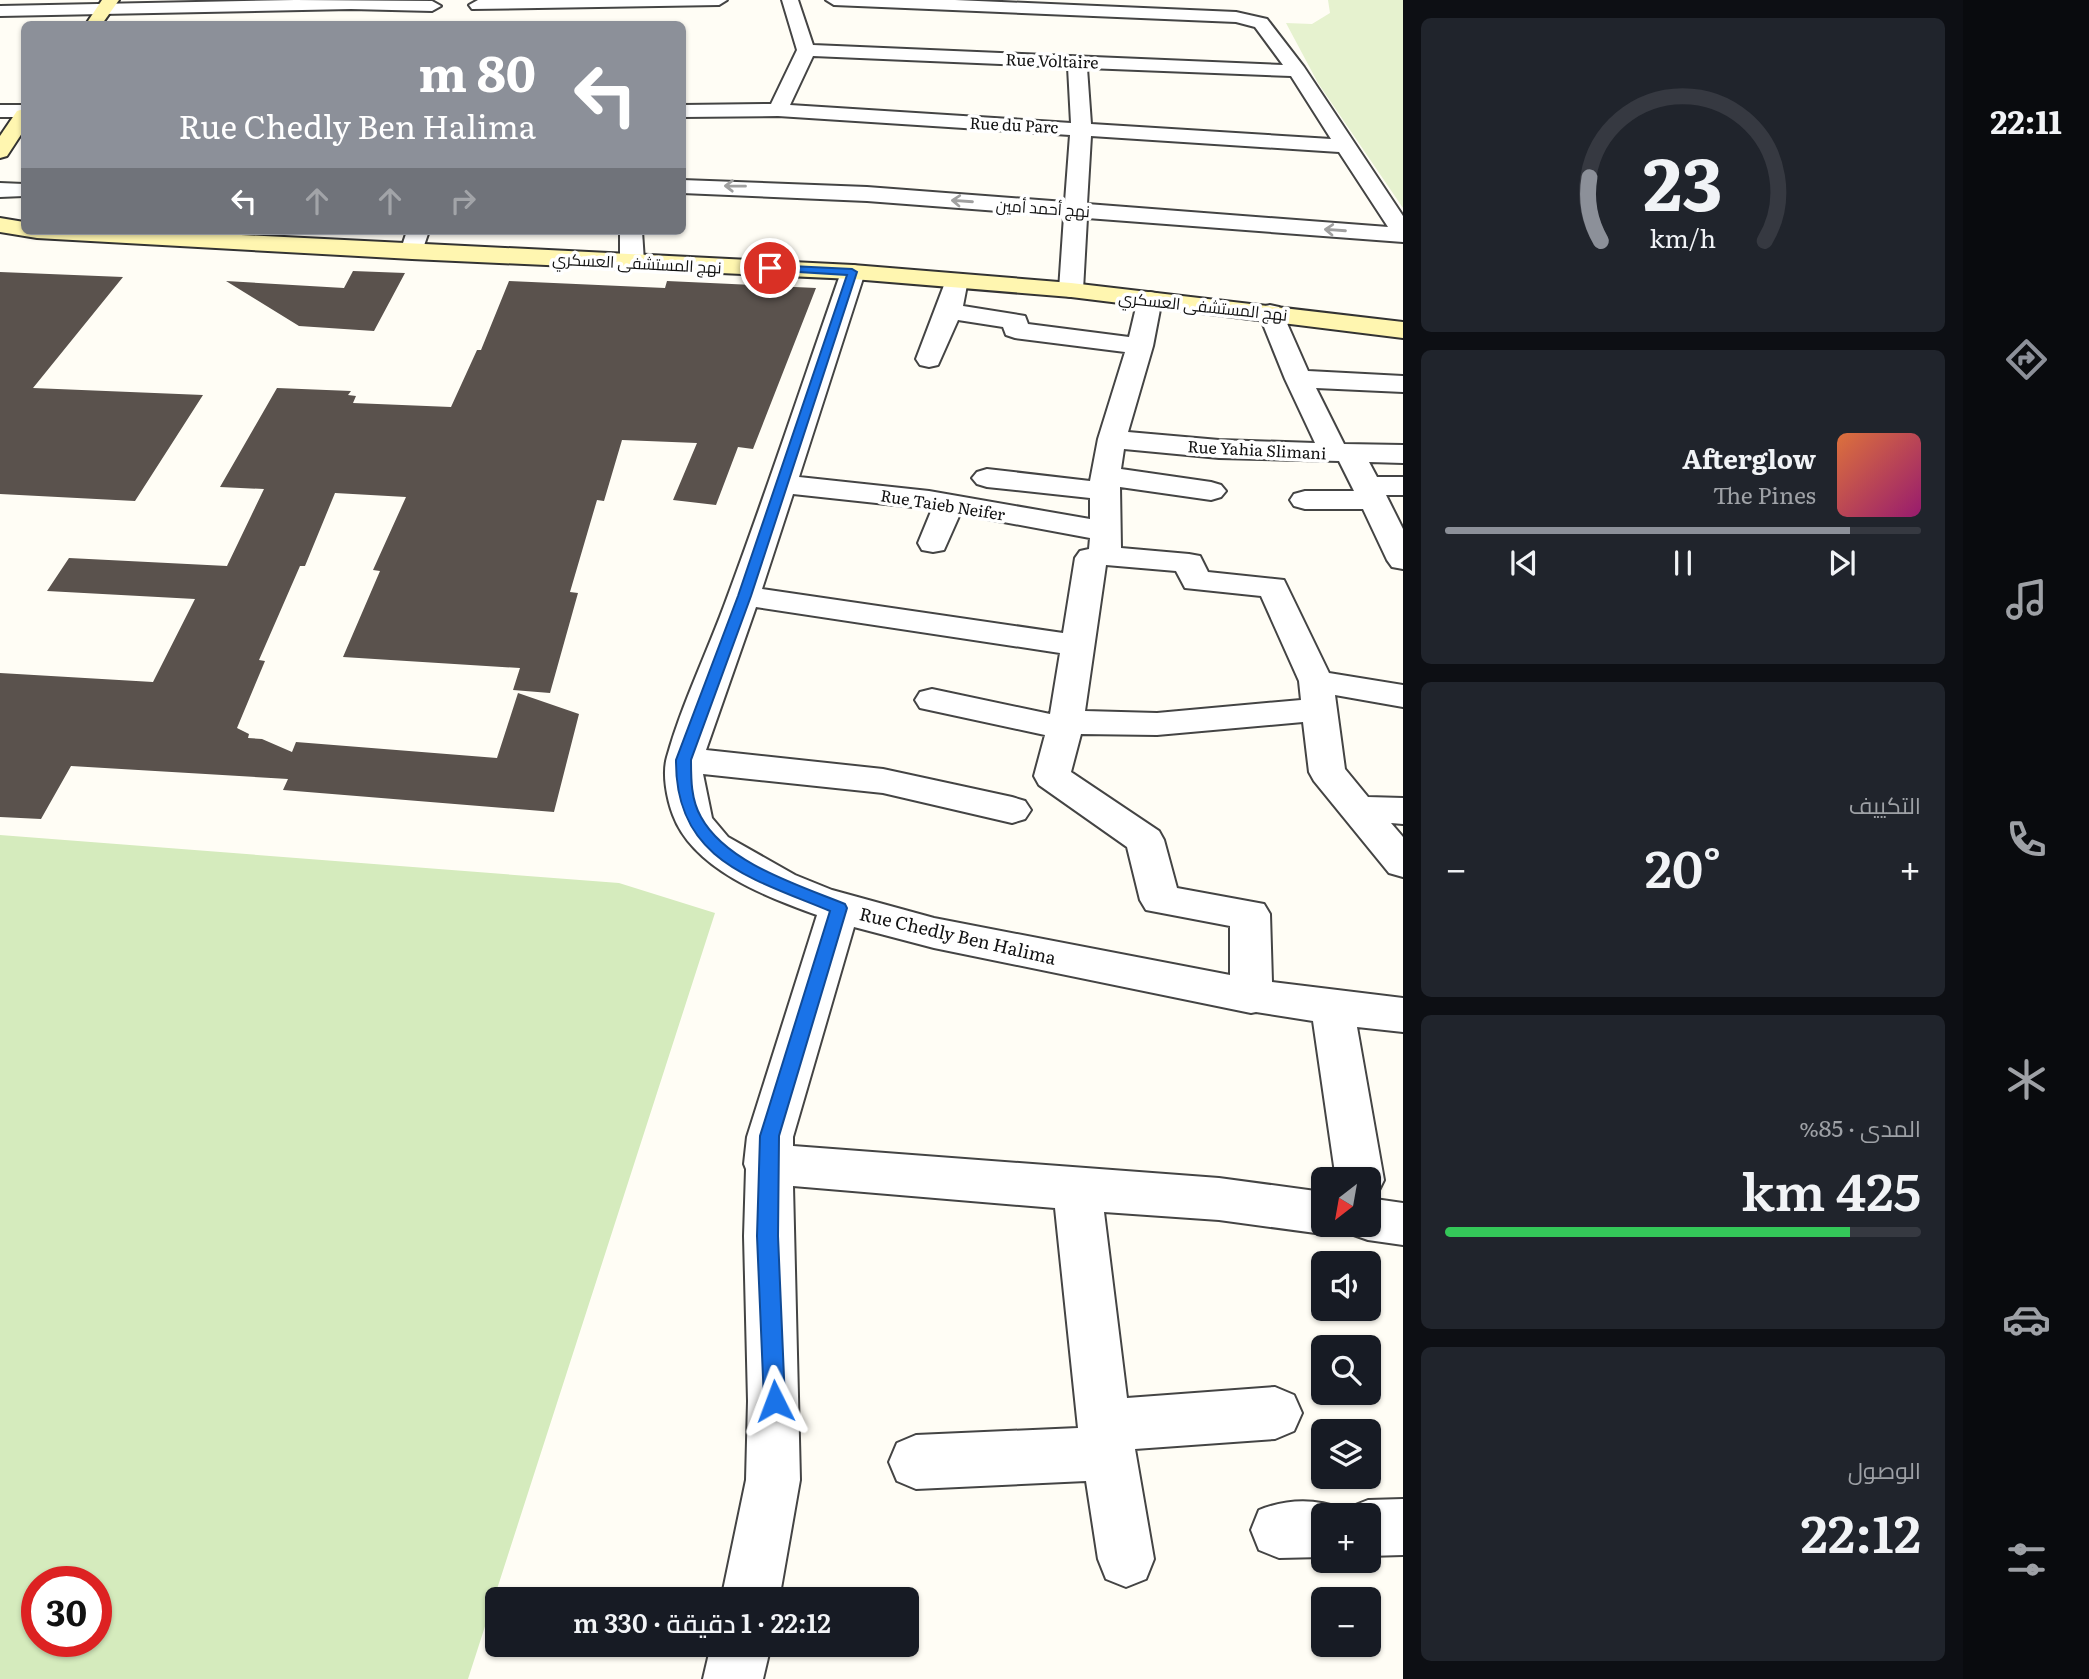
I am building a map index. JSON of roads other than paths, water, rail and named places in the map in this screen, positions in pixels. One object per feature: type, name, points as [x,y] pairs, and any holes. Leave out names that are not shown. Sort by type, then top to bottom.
[{"type":"street","points":[[0,11],[108,5],[280,3],[456,6],[719,0]]},
{"type":"street","points":[[778,110],[806,50],[790,0]]},
{"type":"street","points":[[834,0],[1236,17],[1261,23],[1297,71],[1403,234]]},
{"type":"street","points":[[613,1],[615,21]]},
{"type":"street","points":[[273,21],[280,3]]},
{"type":"street","points":[[95,21],[108,5]]},
{"type":"street","name":"Rue Voltaire","points":[[806,50],[1297,71]]},
{"type":"street","points":[[1071,290],[1080,128],[1077,61]]},
{"type":"street","name":"Rue du Parc","points":[[686,111],[778,110],[1345,146]]},
{"type":"street","points":[[0,111],[21,113]]},
{"type":"street","points":[[0,152],[21,118]]},
{"type":"street","name":"نهج أحمد أمين","points":[[686,186],[867,194],[1403,234]]},
{"type":"street","points":[[0,190],[21,190]]},
{"type":"street","points":[[0,225],[21,228]]},
{"type":"street","name":"نهج المستشفى العسكري","points":[[150,235],[415,242],[632,261],[852,272],[1071,290],[1403,330]]},
{"type":"street","points":[[631,235],[632,261]]},
{"type":"street","name":"Rue Chedly Ben Halima","points":[[852,272],[744,596],[684,760],[684,788],[692,817],[713,846],[766,878],[839,908],[930,932],[1251,997],[1333,1009],[1403,1015]]},
{"type":"street","points":[[929,359],[948,311],[956,281]]},
{"type":"street","points":[[1150,299],[1140,346],[1112,439],[1105,484],[1105,543],[1091,558],[1065,725],[1052,776],[1145,840],[1160,900],[1250,914],[1251,997]]},
{"type":"street","points":[[948,311],[1016,321],[1015,330],[1140,346]]},
{"type":"street","points":[[1270,312],[1298,379],[1342,452],[1380,507],[1403,560]]},
{"type":"street","points":[[1298,379],[1403,384]]},
{"type":"street","name":"Rue Yahia Slimani","points":[[1112,439],[1219,449],[1403,454]]},
{"type":"street","points":[[987,478],[1211,491]]},
{"type":"street","name":"Rue Taieb Neifer","points":[[782,484],[949,503],[1189,563],[1196,581],[1273,587],[1318,695]]},
{"type":"street","points":[[1305,500],[1380,507],[1403,486]]},
{"type":"street","points":[[933,543],[949,503]]},
{"type":"street","points":[[744,596],[1076,645]]},
{"type":"street","points":[[932,700],[1065,725],[1157,724],[1318,695],[1403,696]]},
{"type":"street","points":[[1318,695],[1327,772],[1403,863]]},
{"type":"street","points":[[684,760],[883,781],[1012,810]]},
{"type":"street","points":[[1356,809],[1403,811]]},
{"type":"street","points":[[753,1587],[774,1480],[775,1401],[767,1164],[770,1136],[839,908]]},
{"type":"street","points":[[1333,1009],[1358,1167]]},
{"type":"street","points":[[767,1164],[1077,1191],[1219,1199],[1311,1211]]},
{"type":"street","points":[[1077,1191],[1107,1439],[1126,1559]]},
{"type":"street","points":[[1381,1221],[1403,1224]]},
{"type":"street","points":[[916,1462],[1107,1439],[1275,1413]]},
{"type":"street","points":[[1381,1528],[1403,1527]]},
{"type":"street","points":[[733,1679],[738,1657]]}]
